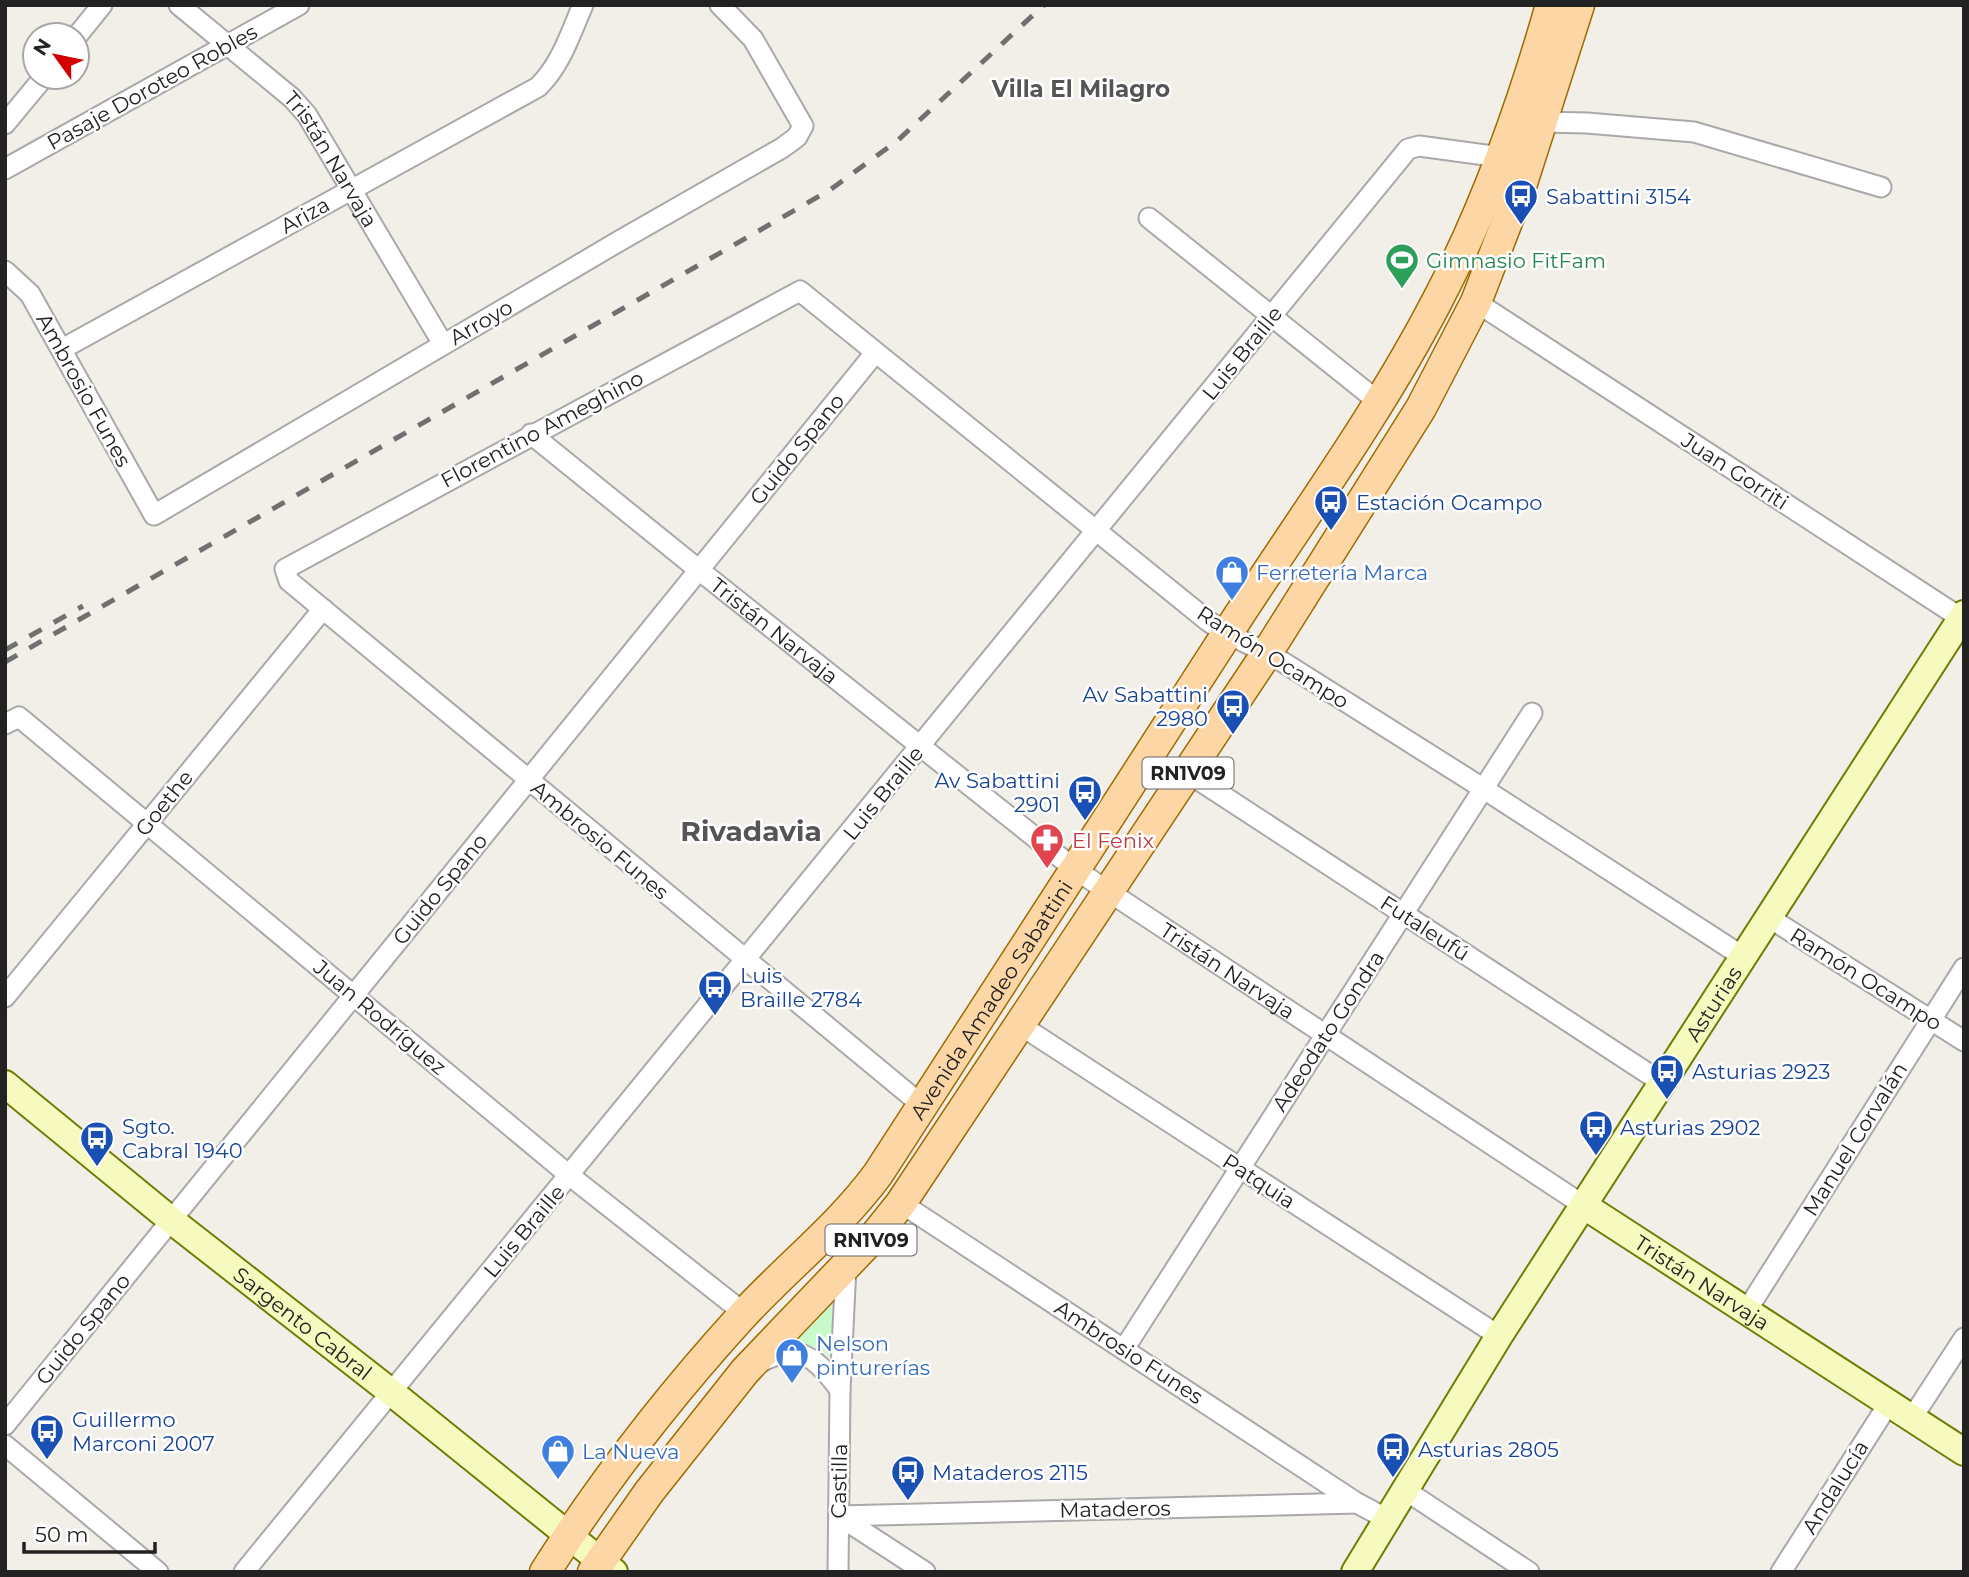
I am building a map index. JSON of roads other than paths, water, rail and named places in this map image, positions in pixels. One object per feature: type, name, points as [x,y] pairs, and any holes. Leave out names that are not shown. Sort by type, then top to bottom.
[{"type":"main road","name":"Avenida Amadeo Sabattini","points":[[602,1568],[657,1482],[745,1371],[877,1233],[901,1203],[1267,653],[1434,386],[1476,302],[1522,183],[1537,108],[1562,16]]},
{"type":"main road","name":"Avenida Amadeo Sabattini","points":[[545,1572],[569,1534],[659,1414],[744,1313],[858,1201],[923,1106],[1380,402],[1452,272],[1500,157],[1537,108]]},
{"type":"street","points":[[89,21],[102,5]]},
{"type":"street","name":"Tristán Narvaja","points":[[179,5],[292,98],[307,115],[443,344]]},
{"type":"street","name":"Pasaje Doroteo Robles","points":[[5,169],[299,5]]},
{"type":"street","name":"Ariza","points":[[62,349],[538,87],[550,75],[559,60],[583,5]]},
{"type":"street","name":"Arroyo","points":[[154,515],[797,137],[803,126],[753,39],[720,5]]},
{"type":"street","points":[[5,124],[32,91]]},
{"type":"street","points":[[1537,108],[1587,123],[1694,132],[1881,187]]},
{"type":"street","name":"Luis Braille","points":[[244,1572],[1408,149],[1419,146],[1500,157]]},
{"type":"street","points":[[1149,218],[1380,402]]},
{"type":"street","name":"Ambrosio Funes","points":[[5,271],[30,294],[154,515]]},
{"type":"street","name":"Ramón Ocampo","points":[[800,291],[1227,634],[1267,653],[1742,956]]},
{"type":"street","name":"Florentino Ameghino","points":[[285,569],[800,291]]},
{"type":"street","name":"Juan Gorriti","points":[[1476,302],[1963,617]]},
{"type":"street","points":[[1434,386],[1471,333],[1483,323],[1495,320],[1505,322]]},
{"type":"street","name":"Guido Spano","points":[[5,1425],[875,353]]},
{"type":"street","name":"Tristán Narvaja","points":[[531,434],[1076,870],[1583,1205],[1964,1451]]},
{"type":"street","name":"Ambrosio Funes","points":[[285,569],[289,581],[323,610],[923,1106]]},
{"type":"street","name":"Goethe","points":[[5,997],[323,610]]},
{"type":"street","name":"Asturias","points":[[1355,1572],[1499,1336],[1963,617]]},
{"type":"street","name":"Adeodato Gondra","points":[[1124,1349],[1532,713]]},
{"type":"street","name":"Juan Rodríguez","points":[[12,720],[148,824],[569,1175],[744,1313]]},
{"type":"street","name":"Futaleufú","points":[[1188,773],[1661,1082]]},
{"type":"street","name":"Ramón Ocampo","points":[[1768,917],[1964,1041]]},
{"type":"street","name":"Manuel Corvalán","points":[[1747,1310],[1964,968]]},
{"type":"street","name":"Patquia","points":[[1020,1025],[1499,1336]]},
{"type":"street","name":"Sargento Cabral","points":[[5,1084],[171,1220],[569,1534],[602,1568]]},
{"type":"street","name":"Ambrosio Funes","points":[[901,1203],[1357,1503]]},
{"type":"street","name":"Castilla","points":[[838,1572],[840,1390],[846,1266]]},
{"type":"street","points":[[1912,1418],[1964,1338]]},
{"type":"street","points":[[745,1371],[777,1354],[801,1354],[825,1370],[840,1390]]},
{"type":"street","name":"Andalucía","points":[[1781,1572],[1888,1403]]},
{"type":"street","points":[[5,1445],[158,1572]]},
{"type":"street","points":[[1405,1490],[1530,1572]]},
{"type":"street","name":"Mataderos","points":[[839,1516],[1357,1503],[1387,1519]]},
{"type":"street","points":[[839,1516],[925,1572]]},
{"type":"railway","points":[[5,662],[830,190],[897,141],[1044,5]]},
{"type":"railway","points":[[5,650],[83,606]]},
{"type":"place","name":"Sabattini 3154","points":[[1521,226]]},
{"type":"place","name":"Gimnasio FitFam","points":[[1402,290]]},
{"type":"place","name":"Estación Ocampo","points":[[1331,532]]},
{"type":"place","name":"Ferretería Marca","points":[[1232,602]]},
{"type":"place","name":"Av Sabattini 2980","points":[[1233,736]]},
{"type":"place","name":"Av Sabattini 2901","points":[[1085,822]]},
{"type":"place","name":"El Fenix","points":[[1047,870]]},
{"type":"place","name":"Luis Braille 2784","points":[[715,1017]]},
{"type":"place","name":"Asturias 2923","points":[[1667,1101]]},
{"type":"place","name":"Asturias 2902","points":[[1596,1157]]},
{"type":"place","name":"Sgto. Cabral 1940","points":[[97,1168]]},
{"type":"place","name":"Nelson pinturerías","points":[[792,1385]]},
{"type":"place","name":"Guillermo Marconi 2007","points":[[47,1461]]},
{"type":"place","name":"Asturias 2805","points":[[1393,1479]]},
{"type":"place","name":"La Nueva","points":[[558,1481]]},
{"type":"place","name":"Mataderos 2115","points":[[908,1502]]},
{"type":"district","name":"Villa El Milagro","points":[[1081,89]]},
{"type":"district","name":"Rivadavia","points":[[751,831]]}]
